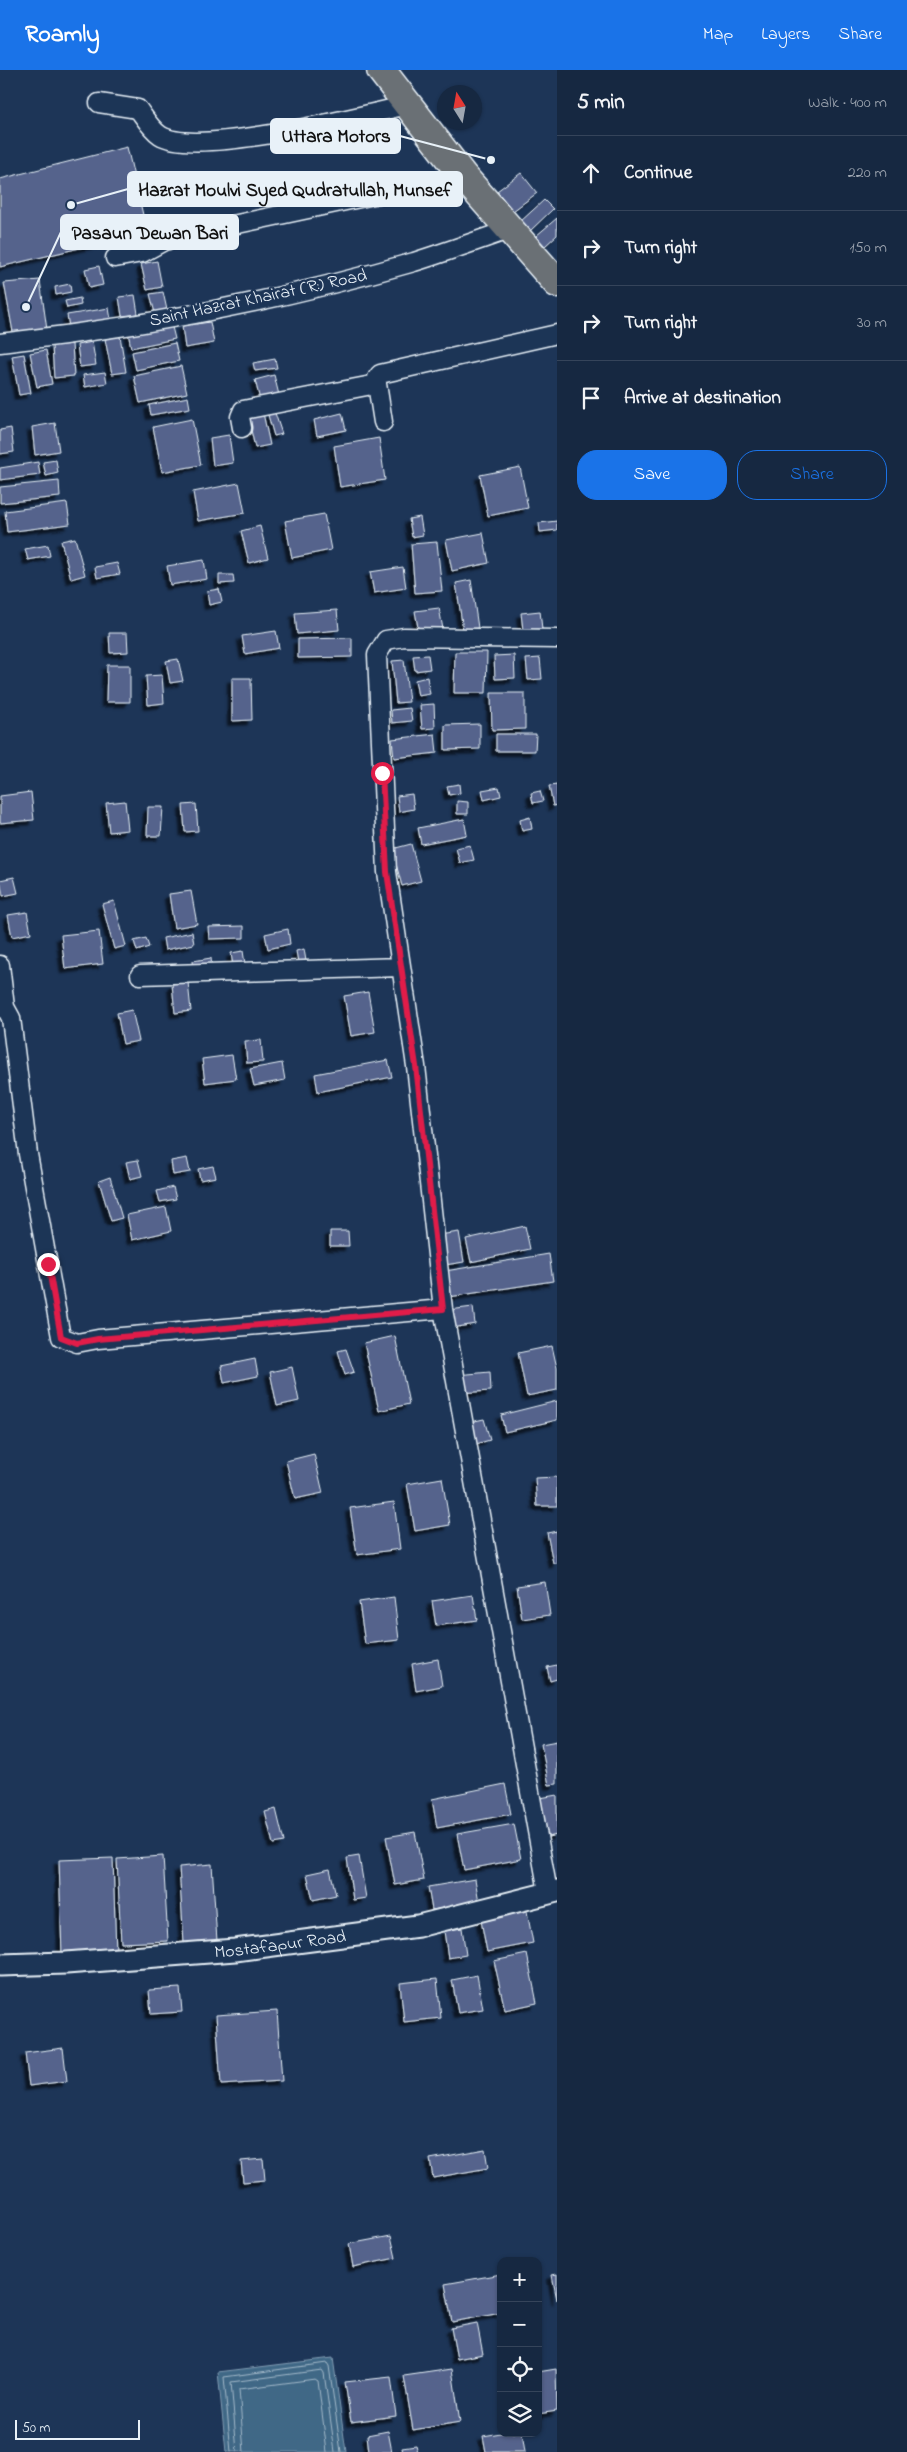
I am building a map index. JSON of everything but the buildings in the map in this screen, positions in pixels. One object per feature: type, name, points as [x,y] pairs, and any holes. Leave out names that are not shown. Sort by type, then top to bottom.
[{"type":"highway","points":[[381,70],[463,176],[557,283]]},
{"type":"street","points":[[98,103],[138,109],[160,135],[188,143],[290,132],[408,105]]},
{"type":"street","points":[[115,258],[142,253],[164,241],[463,176]]},
{"type":"street","name":"Saint Hazrat Khairat (R:) Road","points":[[0,343],[160,319],[283,294],[414,262],[511,229]]},
{"type":"street","points":[[383,422],[377,384],[377,378],[380,374],[557,334]]},
{"type":"street","points":[[242,428],[240,417],[243,410],[377,384]]},
{"type":"street","points":[[553,1892],[443,1309],[416,1066],[387,872],[377,654],[386,640],[404,637],[557,639]]},
{"type":"street","points":[[0,965],[3,1007],[11,1018],[28,1154],[61,1337],[77,1343],[98,1339],[443,1309]]},
{"type":"street","points":[[140,975],[401,967]]},
{"type":"street","name":"Mostafapur Road","points":[[0,1965],[66,1963],[235,1950],[418,1926],[553,1892]]},
{"type":"water","points":[[333,2358],[346,2452],[226,2452],[218,2372]]},
{"type":"place","name":"Uttara Motors","points":[[491,160]]},
{"type":"place","name":"Hazrat Moulvi Syed Qudratullah, Munsef","points":[[71,205]]},
{"type":"place","name":"Pasaun Dewan Bari","points":[[26,307]]},
{"type":"route","points":[[48,1264],[61,1337],[77,1343],[98,1339],[443,1309],[416,1066],[387,872],[382,773]]}]
